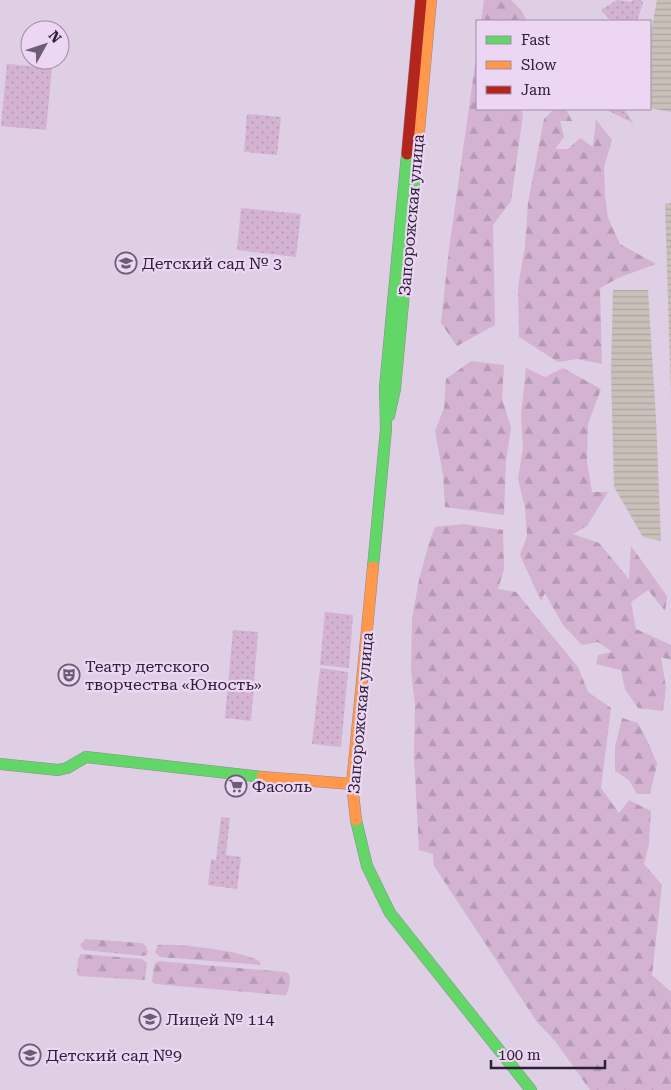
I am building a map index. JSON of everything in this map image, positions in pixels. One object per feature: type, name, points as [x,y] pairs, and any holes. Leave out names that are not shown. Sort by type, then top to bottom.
[{"type":"main road","name":"Запорожская улица","points":[[421,0],[385,387],[386,429],[352,784],[355,824],[363,858],[375,888],[390,913],[531,1090]]},
{"type":"main road","name":"Запорожская улица","points":[[386,429],[395,389],[431,0]]},
{"type":"main road","points":[[0,764],[58,770],[67,768],[86,757],[242,776],[352,784]]},
{"type":"green space","points":[[484,0],[511,0],[521,10],[526,20],[481,20]]},
{"type":"green space","points":[[617,0],[632,2],[632,0],[641,0],[643,3],[637,20],[610,20],[601,10]]},
{"type":"green space","points":[[476,58],[476,110],[521,110],[523,114],[511,201],[493,225],[495,325],[457,346],[441,323],[449,249]]},
{"type":"green space","points":[[7,64],[20,65],[20,70],[52,70],[46,130],[1,126]]},
{"type":"green space","points":[[553,110],[566,110],[572,121],[560,121],[564,137],[555,149],[568,149],[580,138],[593,147],[596,120],[612,140],[604,167],[608,218],[620,244],[656,264],[618,278],[600,288],[602,364],[577,359],[558,362],[519,337],[518,287],[525,246],[528,203],[544,119]]},
{"type":"green space","points":[[625,110],[633,123],[609,111]]},
{"type":"green space","points":[[247,114],[281,117],[277,155],[244,152]]},
{"type":"green space","points":[[241,208],[301,214],[296,257],[237,250]]},
{"type":"green space","points":[[471,361],[504,365],[502,398],[511,428],[506,461],[504,515],[445,507],[443,475],[435,431],[444,408],[446,379]]},
{"type":"green space","points":[[526,368],[545,377],[563,368],[601,389],[588,424],[587,462],[592,492],[608,492],[587,526],[573,534],[599,543],[629,579],[631,546],[667,596],[665,611],[648,590],[631,602],[636,629],[671,645],[671,660],[661,657],[666,688],[663,711],[638,708],[625,689],[621,670],[596,664],[598,655],[612,652],[598,642],[582,645],[563,625],[545,593],[541,601],[520,555],[527,536],[525,508],[518,479],[523,447],[521,416]]},
{"type":"green space","points":[[464,524],[503,530],[504,569],[498,589],[516,592],[578,667],[588,692],[611,708],[601,788],[619,813],[629,800],[651,811],[649,844],[644,864],[662,885],[652,975],[671,992],[671,1090],[590,1090],[556,1042],[537,1022],[434,866],[433,854],[419,850],[414,757],[415,705],[411,670],[412,619],[419,580],[435,527]]},
{"type":"green space","points":[[325,612],[353,615],[349,668],[320,665]]},
{"type":"green space","points":[[233,630],[258,632],[251,721],[225,718]]},
{"type":"green space","points":[[320,668],[348,672],[341,747],[312,744]]},
{"type":"green space","points":[[622,718],[638,723],[657,764],[650,794],[637,794],[629,780],[615,771],[615,747]]},
{"type":"green space","points":[[221,817],[230,818],[226,855],[241,857],[237,889],[208,885],[211,859],[216,860]]},
{"type":"green space","points":[[85,939],[142,943],[146,946],[148,952],[147,955],[143,956],[84,950],[80,945]]},
{"type":"green space","points":[[158,945],[227,951],[252,958],[260,962],[261,965],[160,957],[155,952]]},
{"type":"green space","points":[[81,954],[142,959],[147,963],[145,979],[79,976],[77,973],[78,959]]},
{"type":"green space","points":[[158,961],[285,972],[289,974],[290,979],[286,995],[155,984],[152,982],[154,965]]},
{"type":"shaded area","points":[[657,0],[671,0],[671,112],[651,108],[651,32]]},
{"type":"shaded area","points":[[671,203],[671,398],[665,204]]},
{"type":"shaded area","points":[[613,290],[648,290],[661,541],[643,537],[614,487],[611,372]]},
{"type":"traffic: fast","points":[[389,416],[395,389],[419,131]]},
{"type":"traffic: fast","points":[[373,567],[386,429],[385,387],[407,154]]},
{"type":"traffic: fast","points":[[0,764],[58,770],[67,768],[86,757],[262,777]]},
{"type":"traffic: fast","points":[[356,820],[367,866],[390,913],[531,1090]]},
{"type":"traffic: slow","points":[[419,131],[431,0]]},
{"type":"traffic: slow","points":[[356,820],[352,784],[373,567]]},
{"type":"traffic: slow","points":[[262,777],[352,784]]},
{"type":"traffic: jam","points":[[407,154],[421,0]]},
{"type":"place","name":"Детский сад № 3","points":[[126,263]]},
{"type":"place","name":"Театр детского творчества «Юность»","points":[[69,675]]},
{"type":"place","name":"Фасоль","points":[[236,786]]},
{"type":"place","name":"Лицей № 114","points":[[150,1019]]},
{"type":"place","name":"Детский сад №9","points":[[30,1055]]}]
